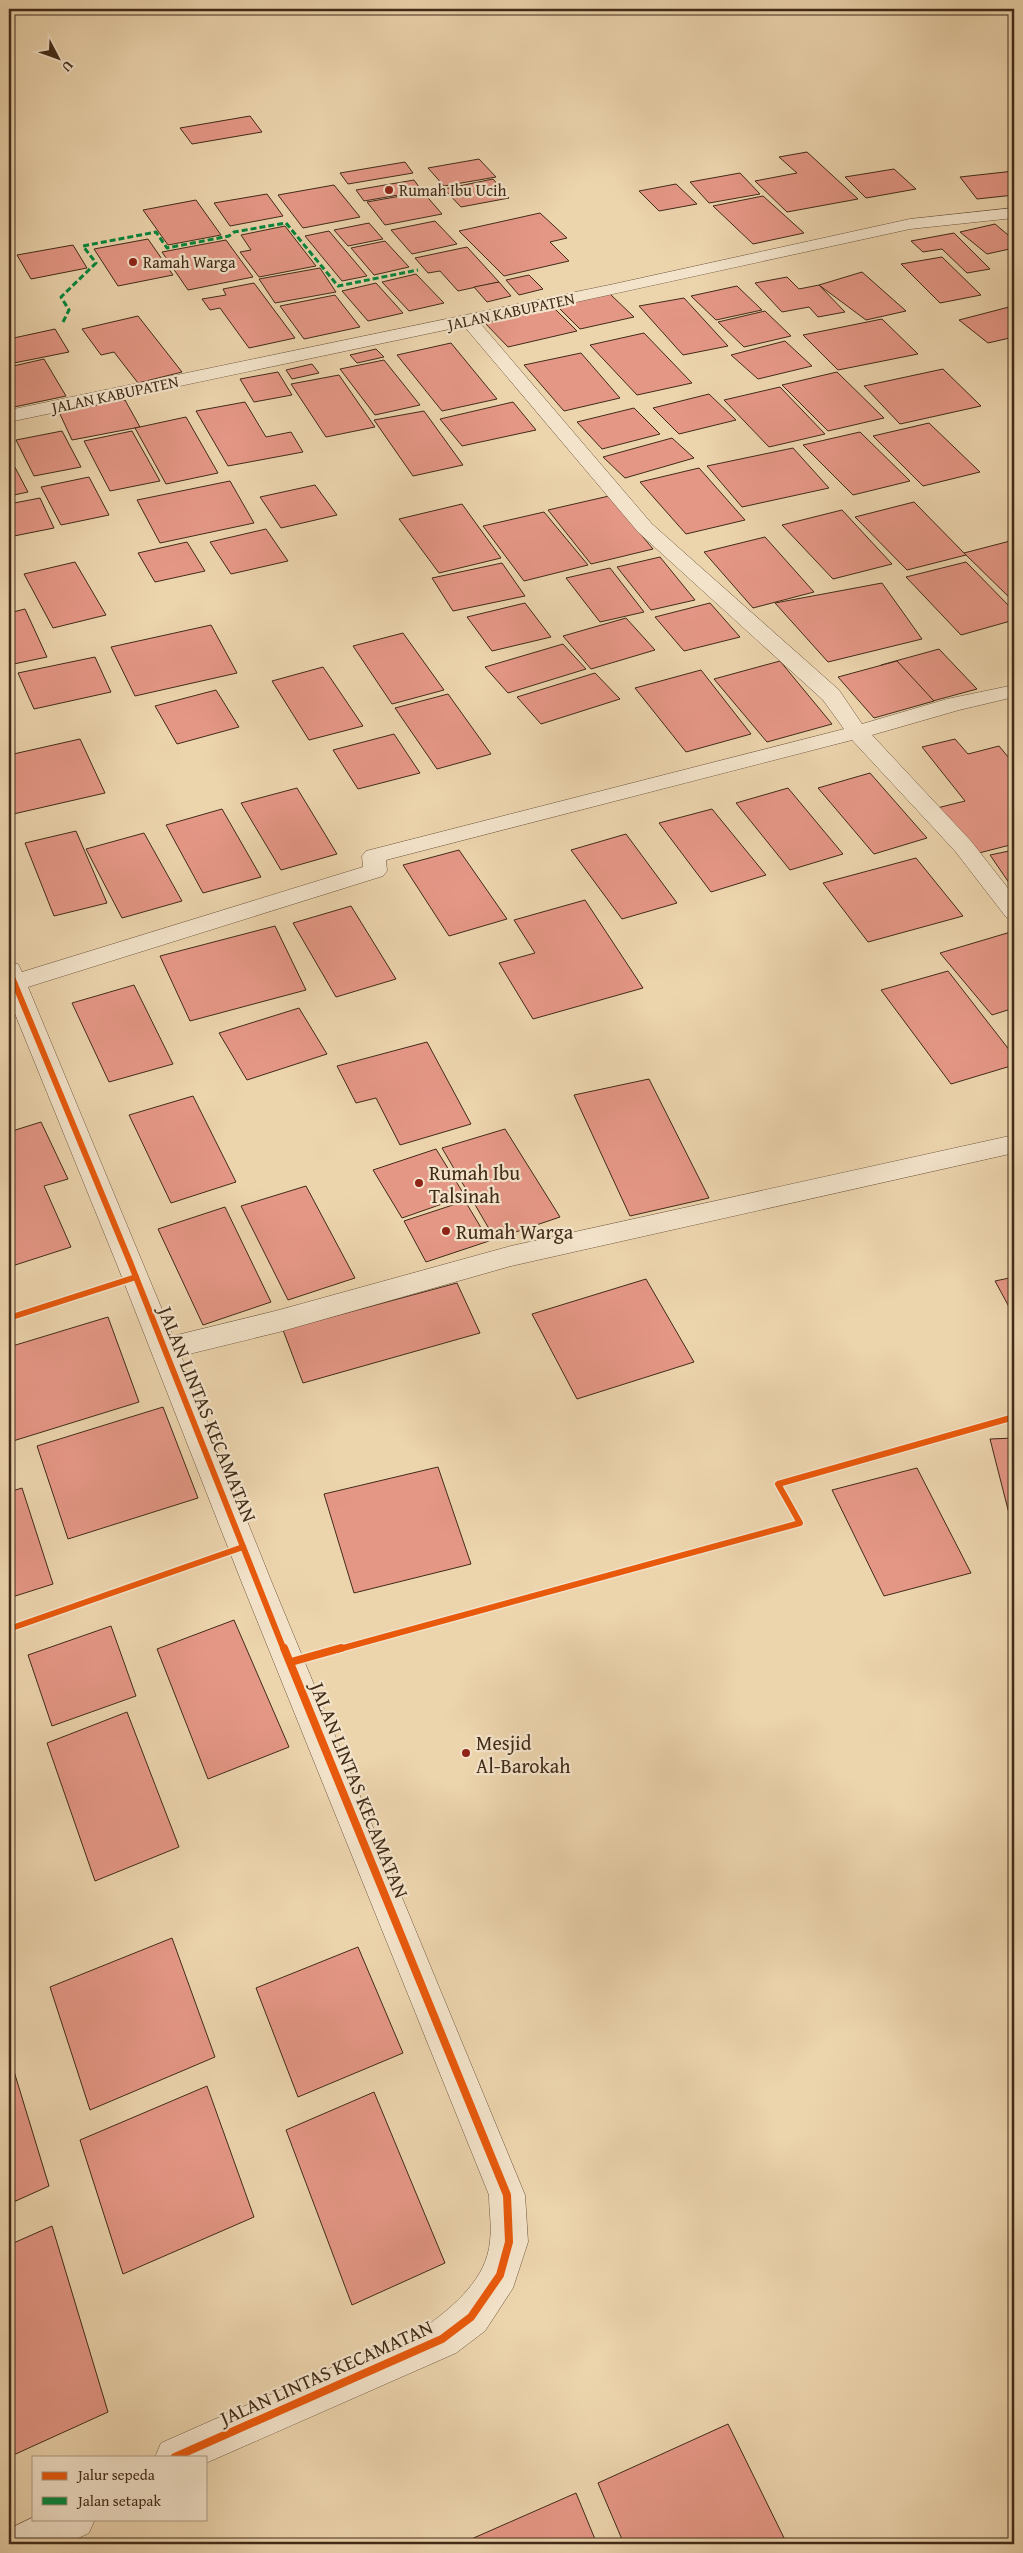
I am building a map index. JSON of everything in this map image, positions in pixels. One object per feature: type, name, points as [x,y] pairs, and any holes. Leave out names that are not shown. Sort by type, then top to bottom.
[{"type":"street","name":"JALAN KABUPATEN","points":[[9,416],[468,320],[910,224],[1014,212]]},
{"type":"street","points":[[468,320],[645,528],[831,696],[857,732],[963,846],[1014,912]]},
{"type":"street","points":[[12,976],[376,871],[374,856],[857,732],[955,704],[1014,691]]},
{"type":"street","name":"JALAN LINTAS KECAMATAN","points":[[12,976],[508,2195],[509,2242],[500,2275],[471,2317],[442,2339],[177,2456]]},
{"type":"street","points":[[164,1349],[279,1321],[511,1256],[1014,1144]]},
{"type":"street","points":[[22,2544],[73,2520]]},
{"type":"street","points":[[65,2544],[89,2520]]},
{"type":"building","points":[[250,116],[262,132],[192,144],[180,128]]},
{"type":"building","points":[[807,152],[858,199],[787,212],[755,181],[797,173],[779,157]]},
{"type":"building","points":[[479,159],[496,177],[444,186],[428,168]]},
{"type":"building","points":[[405,162],[413,173],[348,184],[340,173]]},
{"type":"building","points":[[894,169],[916,189],[866,198],[845,177]]},
{"type":"building","points":[[1014,171],[1014,195],[977,199],[960,177]]},
{"type":"building","points":[[740,173],[760,194],[709,203],[690,182]]},
{"type":"building","points":[[493,179],[509,198],[461,207],[444,189]]},
{"type":"building","name":"Rumah Ibu Ucih","points":[[414,180],[422,191],[364,201],[356,190]]},
{"type":"building","points":[[676,184],[697,204],[659,211],[639,191]]},
{"type":"building","points":[[334,185],[360,217],[303,228],[278,195]]},
{"type":"building","points":[[423,192],[442,214],[385,225],[367,202]]},
{"type":"building","points":[[267,194],[283,216],[230,226],[214,203]]},
{"type":"building","points":[[763,196],[804,233],[753,244],[713,206]]},
{"type":"building","name":"Ramah Warga","points":[[196,200],[221,235],[168,245],[143,210]]},
{"type":"building","points":[[540,213],[567,238],[550,242],[569,261],[504,276],[459,231]]},
{"type":"building","points":[[435,221],[457,244],[412,254],[391,230]]},
{"type":"building","points":[[369,223],[383,239],[348,246],[334,230]]},
{"type":"building","points":[[995,224],[1014,240],[1014,248],[987,254],[960,232]]},
{"type":"building","points":[[285,226],[316,266],[259,277],[240,252],[251,250],[241,235]]},
{"type":"building","points":[[329,231],[367,276],[342,281],[305,236]]},
{"type":"building","points":[[954,233],[990,269],[967,273],[942,249],[923,252],[911,241]]},
{"type":"building","name":"Ramah Warga","points":[[148,239],[173,275],[118,286],[94,249]]},
{"type":"building","points":[[226,240],[253,277],[188,290],[162,252]]},
{"type":"building","points":[[385,241],[409,267],[374,275],[351,248]]},
{"type":"building","points":[[73,245],[87,268],[31,279],[17,255]]},
{"type":"building","points":[[467,247],[499,282],[458,291],[440,271],[428,273],[415,258]]},
{"type":"building","points":[[942,257],[981,295],[940,303],[901,264]]},
{"type":"building","points":[[320,268],[336,292],[275,303],[259,279]]},
{"type":"building","points":[[862,272],[906,311],[866,320],[819,285]]},
{"type":"building","points":[[416,274],[444,303],[409,311],[382,282]]},
{"type":"building","points":[[529,275],[543,289],[519,295],[506,280]]},
{"type":"building","points":[[787,277],[799,289],[819,285],[845,312],[818,317],[809,307],[782,312],[755,283]]},
{"type":"building","points":[[499,282],[511,296],[487,302],[474,287]]},
{"type":"building","points":[[254,283],[295,338],[249,348],[220,308],[210,310],[202,299],[226,295],[223,289]]},
{"type":"building","points":[[376,283],[403,313],[368,321],[342,291]]},
{"type":"building","points":[[737,286],[762,310],[716,320],[691,296]]},
{"type":"building","points":[[610,294],[634,317],[580,329],[557,306]]},
{"type":"building","points":[[335,295],[360,327],[304,339],[280,306]]},
{"type":"building","points":[[684,298],[728,346],[683,355],[639,306]]},
{"type":"building","points":[[553,307],[577,331],[508,347],[485,323]]},
{"type":"building","points":[[1009,307],[1014,311],[1014,337],[988,343],[959,320]]},
{"type":"building","points":[[765,311],[791,336],[744,347],[718,322]]},
{"type":"building","points":[[138,316],[182,372],[138,383],[114,352],[101,355],[82,329]]},
{"type":"building","points":[[882,319],[918,354],[838,370],[803,335]]},
{"type":"building","points":[[55,329],[69,352],[9,364],[9,339]]},
{"type":"building","points":[[644,333],[692,383],[637,395],[590,345]]},
{"type":"building","points":[[785,341],[812,366],[758,379],[731,355]]},
{"type":"building","points":[[451,343],[497,399],[442,411],[397,355]]},
{"type":"building","points":[[376,349],[384,357],[357,363],[350,355]]},
{"type":"building","points":[[581,353],[620,398],[564,411],[524,365]]},
{"type":"building","points":[[44,359],[66,396],[14,407],[9,397],[9,367]]},
{"type":"building","points":[[384,360],[420,405],[375,415],[340,369]]},
{"type":"building","points":[[312,364],[319,373],[292,379],[286,370]]},
{"type":"building","points":[[943,369],[981,406],[900,424],[864,386]]},
{"type":"building","points":[[278,372],[292,395],[254,402],[240,379]]},
{"type":"building","points":[[837,372],[884,418],[828,431],[782,385]]},
{"type":"building","points":[[339,375],[375,427],[326,437],[291,384]]},
{"type":"building","points":[[780,387],[825,434],[769,447],[724,400]]},
{"type":"building","points":[[709,394],[736,420],[679,434],[653,408]]},
{"type":"building","points":[[125,400],[140,427],[72,440],[59,412]]},
{"type":"building","points":[[245,402],[266,437],[291,432],[303,452],[228,466],[196,411]]},
{"type":"building","points":[[513,402],[536,430],[462,446],[440,419]]},
{"type":"building","points":[[634,408],[660,434],[602,449],[577,422]]},
{"type":"building","points":[[424,411],[463,465],[413,476],[374,420]]},
{"type":"building","points":[[186,417],[218,473],[166,484],[135,428]]},
{"type":"building","points":[[929,423],[980,472],[923,486],[873,436]]},
{"type":"building","points":[[62,431],[81,467],[34,476],[16,440]]},
{"type":"building","points":[[132,431],[160,481],[110,491],[84,441]]},
{"type":"building","points":[[860,432],[910,481],[853,495],[803,445]]},
{"type":"building","points":[[672,438],[694,458],[625,478],[603,457]]},
{"type":"building","points":[[793,448],[829,488],[742,507],[707,466]]},
{"type":"building","points":[[9,456],[28,492],[9,496]]},
{"type":"building","points":[[699,468],[745,520],[686,534],[640,482]]},
{"type":"building","points":[[89,477],[109,515],[61,525],[41,487]]},
{"type":"building","points":[[230,481],[254,523],[160,543],[137,500]]},
{"type":"building","points":[[315,485],[337,515],[281,528],[260,497]]},
{"type":"building","points":[[609,496],[653,549],[591,564],[548,510]]},
{"type":"building","points":[[40,498],[54,528],[9,537],[9,504]]},
{"type":"building","points":[[914,502],[966,555],[907,570],[855,517]]},
{"type":"building","points":[[462,504],[501,558],[439,573],[399,519]]},
{"type":"building","points":[[842,510],[892,564],[833,579],[782,525]]},
{"type":"building","points":[[544,512],[588,565],[524,581],[483,526]]},
{"type":"building","points":[[266,529],[288,561],[231,574],[210,542]]},
{"type":"building","points":[[765,537],[814,592],[753,608],[704,552]]},
{"type":"building","points":[[1014,540],[1014,602],[964,553]]},
{"type":"building","points":[[187,542],[205,571],[155,582],[138,553]]},
{"type":"building","points":[[660,557],[695,600],[651,610],[617,567]]},
{"type":"building","points":[[75,562],[106,615],[53,628],[24,574]]},
{"type":"building","points":[[966,562],[1014,611],[1014,620],[961,635],[906,577]]},
{"type":"building","points":[[502,563],[525,596],[453,611],[432,578]]},
{"type":"building","points":[[610,568],[644,612],[600,622],[566,578]]},
{"type":"building","points":[[882,583],[922,639],[828,662],[775,603]]},
{"type":"building","points":[[525,603],[551,637],[492,651],[467,617]]},
{"type":"building","points":[[710,603],[740,637],[684,651],[655,617]]},
{"type":"building","points":[[25,609],[47,657],[9,665],[9,613]]},
{"type":"building","points":[[626,618],[655,650],[591,669],[563,636]]},
{"type":"building","points":[[211,625],[237,673],[135,696],[111,647]]},
{"type":"building","points":[[403,633],[444,690],[392,704],[353,646]]},
{"type":"building","points":[[563,644],[586,669],[508,693],[485,667]]},
{"type":"building","points":[[939,649],[977,689],[918,705],[881,665]]},
{"type":"building","points":[[95,657],[111,692],[34,709],[18,673]]},
{"type":"building","points":[[780,661],[832,724],[767,742],[714,679]]},
{"type":"building","points":[[897,661],[934,701],[874,718],[838,677]]},
{"type":"building","points":[[323,667],[363,726],[309,740],[272,681]]},
{"type":"building","points":[[701,670],[751,734],[686,752],[635,688]]},
{"type":"building","points":[[595,673],[620,699],[541,724],[517,697]]},
{"type":"building","points":[[216,690],[239,727],[177,744],[155,706]]},
{"type":"building","points":[[448,694],[491,754],[437,769],[395,708]]},
{"type":"building","points":[[394,734],[420,773],[358,789],[333,750]]},
{"type":"building","points":[[80,739],[105,793],[9,815],[9,755]]},
{"type":"building","points":[[955,739],[968,754],[999,746],[1014,764],[1014,844],[975,854],[937,808],[965,801],[922,747]]},
{"type":"building","points":[[870,773],[927,838],[874,854],[818,788]]},
{"type":"building","points":[[297,788],[337,854],[281,870],[241,803]]},
{"type":"building","points":[[788,788],[843,854],[790,870],[736,803]]},
{"type":"building","points":[[222,809],[261,877],[203,893],[166,825]]},
{"type":"building","points":[[712,809],[766,875],[711,892],[659,823]]},
{"type":"building","points":[[76,831],[107,903],[54,916],[25,843]]},
{"type":"building","points":[[144,833],[182,901],[122,918],[86,849]]},
{"type":"building","points":[[626,834],[677,903],[622,919],[571,850]]},
{"type":"building","points":[[459,850],[507,919],[449,936],[403,865]]},
{"type":"building","points":[[1014,850],[1014,890],[990,855]]},
{"type":"building","points":[[916,858],[963,916],[868,942],[823,883]]},
{"type":"building","points":[[585,900],[643,988],[533,1019],[499,963],[535,953],[514,920]]},
{"type":"building","points":[[351,906],[396,979],[336,997],[293,923]]},
{"type":"building","points":[[275,926],[306,990],[190,1021],[160,956]]},
{"type":"building","points":[[1014,931],[1014,1008],[992,1015],[940,953]]},
{"type":"building","points":[[948,971],[1014,1056],[1014,1065],[951,1084],[881,990]]},
{"type":"building","points":[[134,985],[173,1064],[109,1082],[72,1003]]},
{"type":"building","points":[[299,1008],[327,1054],[247,1080],[219,1033]]},
{"type":"building","points":[[427,1042],[471,1124],[400,1145],[376,1098],[356,1103],[337,1066]]},
{"type":"building","points":[[649,1079],[709,1198],[630,1216],[574,1095]]},
{"type":"building","points":[[193,1096],[236,1182],[171,1203],[129,1115]]},
{"type":"building","points":[[41,1122],[68,1179],[44,1186],[71,1247],[9,1267],[9,1132]]},
{"type":"building","points":[[505,1129],[560,1217],[495,1239],[442,1148]]},
{"type":"building","name":"Rumah Ibu Talsinah","points":[[436,1149],[465,1196],[402,1218],[373,1170]]},
{"type":"building","points":[[306,1186],[355,1278],[288,1300],[241,1206]]},
{"type":"building","name":"Rumah Warga","points":[[465,1201],[489,1241],[426,1262],[404,1221]]},
{"type":"building","points":[[225,1207],[271,1302],[203,1325],[158,1229]]},
{"type":"building","points":[[1014,1277],[1014,1316],[995,1281]]},
{"type":"building","points":[[646,1279],[694,1362],[577,1399],[532,1314]]},
{"type":"building","points":[[457,1283],[480,1333],[303,1383],[283,1330]]},
{"type":"building","points":[[108,1317],[139,1402],[13,1441],[9,1427],[9,1347]]},
{"type":"building","points":[[163,1407],[198,1498],[68,1539],[37,1446]]},
{"type":"building","points":[[1014,1438],[1014,1533],[990,1439]]},
{"type":"building","points":[[438,1467],[471,1564],[354,1593],[324,1494]]},
{"type":"building","points":[[917,1468],[971,1573],[884,1596],[832,1490]]},
{"type":"building","points":[[22,1488],[53,1584],[9,1598],[9,1492]]},
{"type":"building","points":[[234,1620],[289,1747],[208,1779],[157,1649]]},
{"type":"building","points":[[111,1626],[136,1696],[52,1726],[28,1655]]},
{"type":"building","points":[[127,1712],[179,1847],[95,1881],[47,1743]]},
{"type":"building","points":[[172,1938],[215,2057],[90,2110],[50,1987]]},
{"type":"building","points":[[358,1947],[403,2053],[298,2097],[256,1988]]},
{"type":"building","points":[[9,2055],[49,2186],[9,2204]]},
{"type":"building","points":[[207,2086],[254,2217],[123,2274],[80,2140]]},
{"type":"building","points":[[374,2092],[445,2263],[352,2305],[286,2130]]},
{"type":"building","points":[[52,2226],[108,2412],[9,2457],[9,2245]]},
{"type":"building","points":[[728,2424],[787,2544],[624,2544],[598,2483]]},
{"type":"building","points":[[576,2493],[597,2544],[460,2544]]},
{"type":"marked path","points":[[63,322],[69,310],[61,297],[96,263],[83,246],[156,232],[167,248],[229,236],[234,232],[286,223],[338,286],[418,270]]},
{"type":"cycle path","points":[[9,970],[130,1262],[257,1583],[507,2195],[509,2242],[500,2275],[471,2317],[442,2339],[177,2456]]},
{"type":"cycle path","points":[[9,1318],[136,1277]]},
{"type":"cycle path","points":[[291,1662],[800,1523],[778,1484],[1014,1417]]},
{"type":"cycle path","points":[[9,1629],[243,1547]]},
{"type":"place","name":"Rumah Ibu Ucih","points":[[389,190]]},
{"type":"place","name":"Ramah Warga","points":[[133,262]]},
{"type":"place","name":"Rumah Ibu Talsinah","points":[[419,1183]]},
{"type":"place","name":"Rumah Warga","points":[[446,1231]]},
{"type":"place","name":"Mesjid Al-Barokah","points":[[466,1753]]}]
